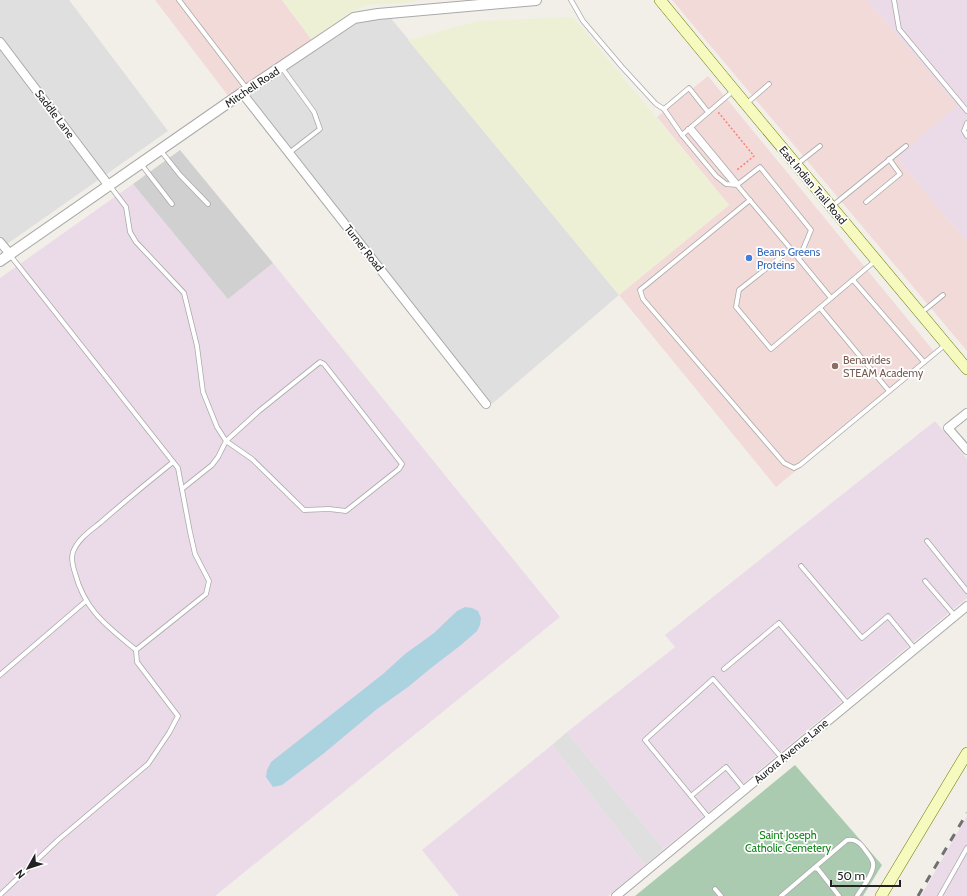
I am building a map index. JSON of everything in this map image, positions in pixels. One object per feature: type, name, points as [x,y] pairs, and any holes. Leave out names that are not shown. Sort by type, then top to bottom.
[{"type":"main road","name":"East Indian Trail Road","points":[[660,0],[967,369]]},
{"type":"main road","points":[[881,896],[967,753]]},
{"type":"street","name":"Mitchell Road","points":[[0,261],[110,186],[244,91],[354,18],[461,3],[536,0]]},
{"type":"street","name":"Saddle Lane","points":[[0,42],[110,186]]},
{"type":"street","name":"Turner Road","points":[[244,91],[289,153],[486,404]]},
{"type":"street","points":[[0,242],[10,254]]},
{"type":"street","points":[[967,413],[948,428],[967,450]]},
{"type":"street","name":"Aurora Avenue Lane","points":[[616,896],[967,606]]},
{"type":"lane","points":[[178,0],[244,91]]},
{"type":"lane","points":[[571,0],[583,21],[656,104],[664,108],[682,135],[716,176],[726,184],[736,184],[760,167],[811,230],[799,259]]},
{"type":"lane","points":[[894,0],[900,29],[967,111]]},
{"type":"lane","points":[[281,67],[314,112],[320,129],[289,153]]},
{"type":"lane","points":[[745,104],[768,84]]},
{"type":"lane","points":[[664,108],[689,88],[708,112]]},
{"type":"lane","points":[[682,135],[734,90]]},
{"type":"lane","points":[[967,123],[964,131],[967,136]]},
{"type":"lane","points":[[690,128],[831,298]]},
{"type":"lane","points":[[796,165],[820,146]]},
{"type":"lane","points":[[831,207],[906,146]]},
{"type":"lane","points":[[161,150],[180,175],[208,204]]},
{"type":"lane","points":[[866,202],[900,174],[889,159]]},
{"type":"lane","points":[[141,164],[172,204]]},
{"type":"lane","points":[[110,186],[126,207],[130,232],[136,242],[184,293],[197,346],[203,392],[217,427],[226,441],[252,458],[298,505],[306,511],[346,511],[402,464],[324,364],[319,363],[259,411],[226,441],[212,465],[182,488]]},
{"type":"lane","points":[[750,200],[640,290],[643,299],[789,467],[794,468],[800,465],[946,344]]},
{"type":"lane","points":[[791,249],[739,290],[736,307],[771,350],[876,260]]},
{"type":"lane","points":[[10,254],[178,468],[195,554],[210,581],[206,594],[136,650]]},
{"type":"lane","points":[[853,280],[924,362]]},
{"type":"lane","points":[[921,314],[943,295]]},
{"type":"lane","points":[[820,308],[889,392]]},
{"type":"lane","points":[[0,895],[58,840],[148,764],[169,733],[178,716],[137,662],[136,650],[102,622],[90,608],[78,585],[73,567],[72,553],[78,543],[114,510],[173,462]]},
{"type":"lane","points":[[927,541],[967,591]]},
{"type":"lane","points":[[801,566],[862,638],[888,616],[915,649]]},
{"type":"lane","points":[[925,581],[955,616]]},
{"type":"lane","points":[[0,675],[86,601]]},
{"type":"lane","points":[[724,669],[779,623],[848,704]]},
{"type":"lane","points":[[710,818],[644,740],[713,679],[782,758]]},
{"type":"lane","points":[[691,796],[726,767],[744,790]]},
{"type":"lane","points":[[781,896],[847,840],[855,840],[859,842],[872,859],[874,867],[857,896]]},
{"type":"lane","points":[[940,896],[965,855],[967,848]]},
{"type":"lane","points":[[814,868],[818,869],[839,896]]},
{"type":"lane","points":[[715,889],[721,896]]},
{"type":"path","points":[[714,117],[719,113],[754,156],[736,170]]},
{"type":"shaded area","points":[[0,0],[69,0],[168,131],[0,249]]},
{"type":"shaded area","points":[[155,0],[282,0],[312,40],[229,97]]},
{"type":"shaded area","points":[[672,0],[867,0],[958,105],[897,158],[967,242],[967,351]]},
{"type":"shaded area","points":[[867,0],[967,0],[967,242],[897,158],[957,105]]},
{"type":"shaded area","points":[[389,16],[619,295],[492,404],[246,96],[356,23]]},
{"type":"shaded area","points":[[708,76],[937,355],[776,487],[619,295],[729,205],[657,117]]},
{"type":"shaded area","points":[[180,150],[273,263],[228,299],[133,184]]},
{"type":"shaded area","points":[[133,184],[228,298],[273,263],[560,617],[215,896],[0,896],[0,278]]},
{"type":"shaded area","points":[[935,421],[967,459],[967,598],[664,849],[567,732],[675,647],[665,635]]},
{"type":"shaded area","points":[[567,732],[664,849],[645,865],[552,745]]},
{"type":"shaded area","points":[[552,745],[645,865],[608,896],[459,896],[422,850]]},
{"type":"shaded area","points":[[967,816],[967,896],[921,896]]},
{"type":"green space","points":[[282,0],[415,0],[416,2],[366,5],[349,14],[312,40]]},
{"type":"green space","points":[[573,17],[729,205],[619,295],[408,40],[478,21]]},
{"type":"green space","name":"Saint Joseph Catholic Cemetery","points":[[795,765],[882,865],[863,896],[635,896]]},
{"type":"water","points":[[465,607],[478,611],[481,618],[477,631],[408,687],[377,709],[323,754],[282,785],[273,787],[266,777],[267,770],[271,762],[383,674],[405,654],[434,633],[457,611]]},
{"type":"railway","points":[[918,896],[967,813]]},
{"type":"place","name":"Beans Greens Proteins","points":[[749,258]]},
{"type":"place","name":"Benavides STEAM Academy","points":[[835,366]]}]
